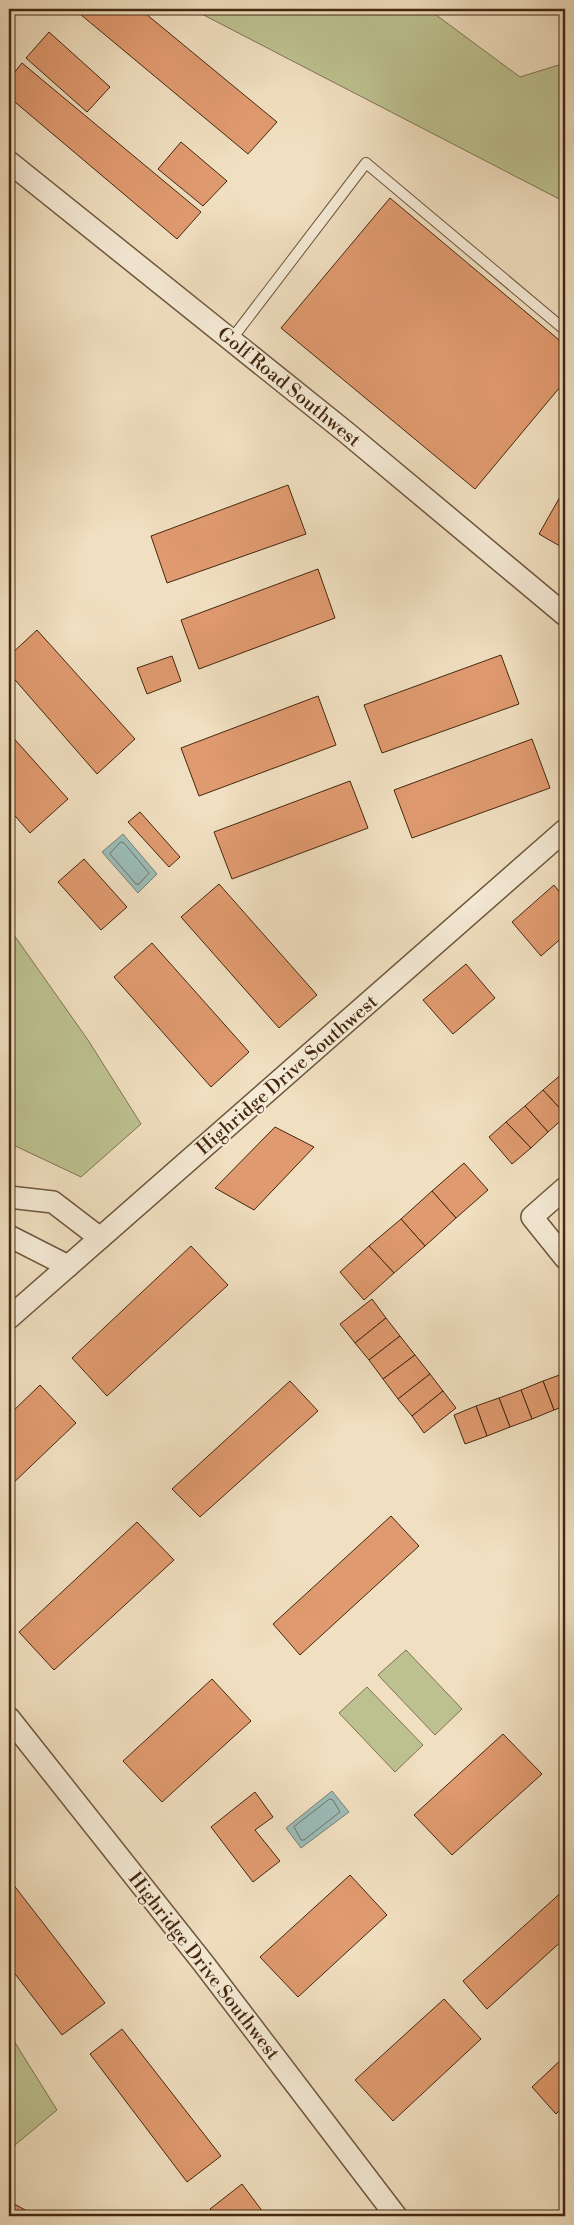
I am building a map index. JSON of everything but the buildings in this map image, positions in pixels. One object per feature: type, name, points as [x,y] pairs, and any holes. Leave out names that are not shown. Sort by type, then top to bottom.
[{"type":"street","name":"Golf Road Southwest","points":[[9,162],[347,433],[565,615]]},
{"type":"street","name":"Highridge Drive Southwest","points":[[9,1318],[565,830]]},
{"type":"street","points":[[565,1188],[532,1217],[565,1258]]},
{"type":"street","points":[[9,1197],[53,1202],[100,1238]]},
{"type":"street","points":[[9,1236],[68,1266]]},
{"type":"street","name":"Highridge Drive Southwest","points":[[9,1718],[204,1964],[396,2216]]},
{"type":"lane","points":[[231,340],[366,163],[565,330]]},
{"type":"green space","points":[[192,9],[428,9],[520,77],[565,63],[565,202]]},
{"type":"green space","points":[[9,928],[88,1040],[141,1124],[81,1177],[9,1143]]},
{"type":"green space","points":[[406,1650],[462,1709],[435,1735],[378,1675]]},
{"type":"green space","points":[[367,1687],[423,1745],[395,1772],[339,1713]]},
{"type":"green space","points":[[9,2033],[57,2110],[9,2150]]},
{"type":"water","points":[[123,834],[157,874],[138,893],[102,852]]},
{"type":"water","points":[[332,1791],[349,1812],[301,1848],[286,1828]]}]
